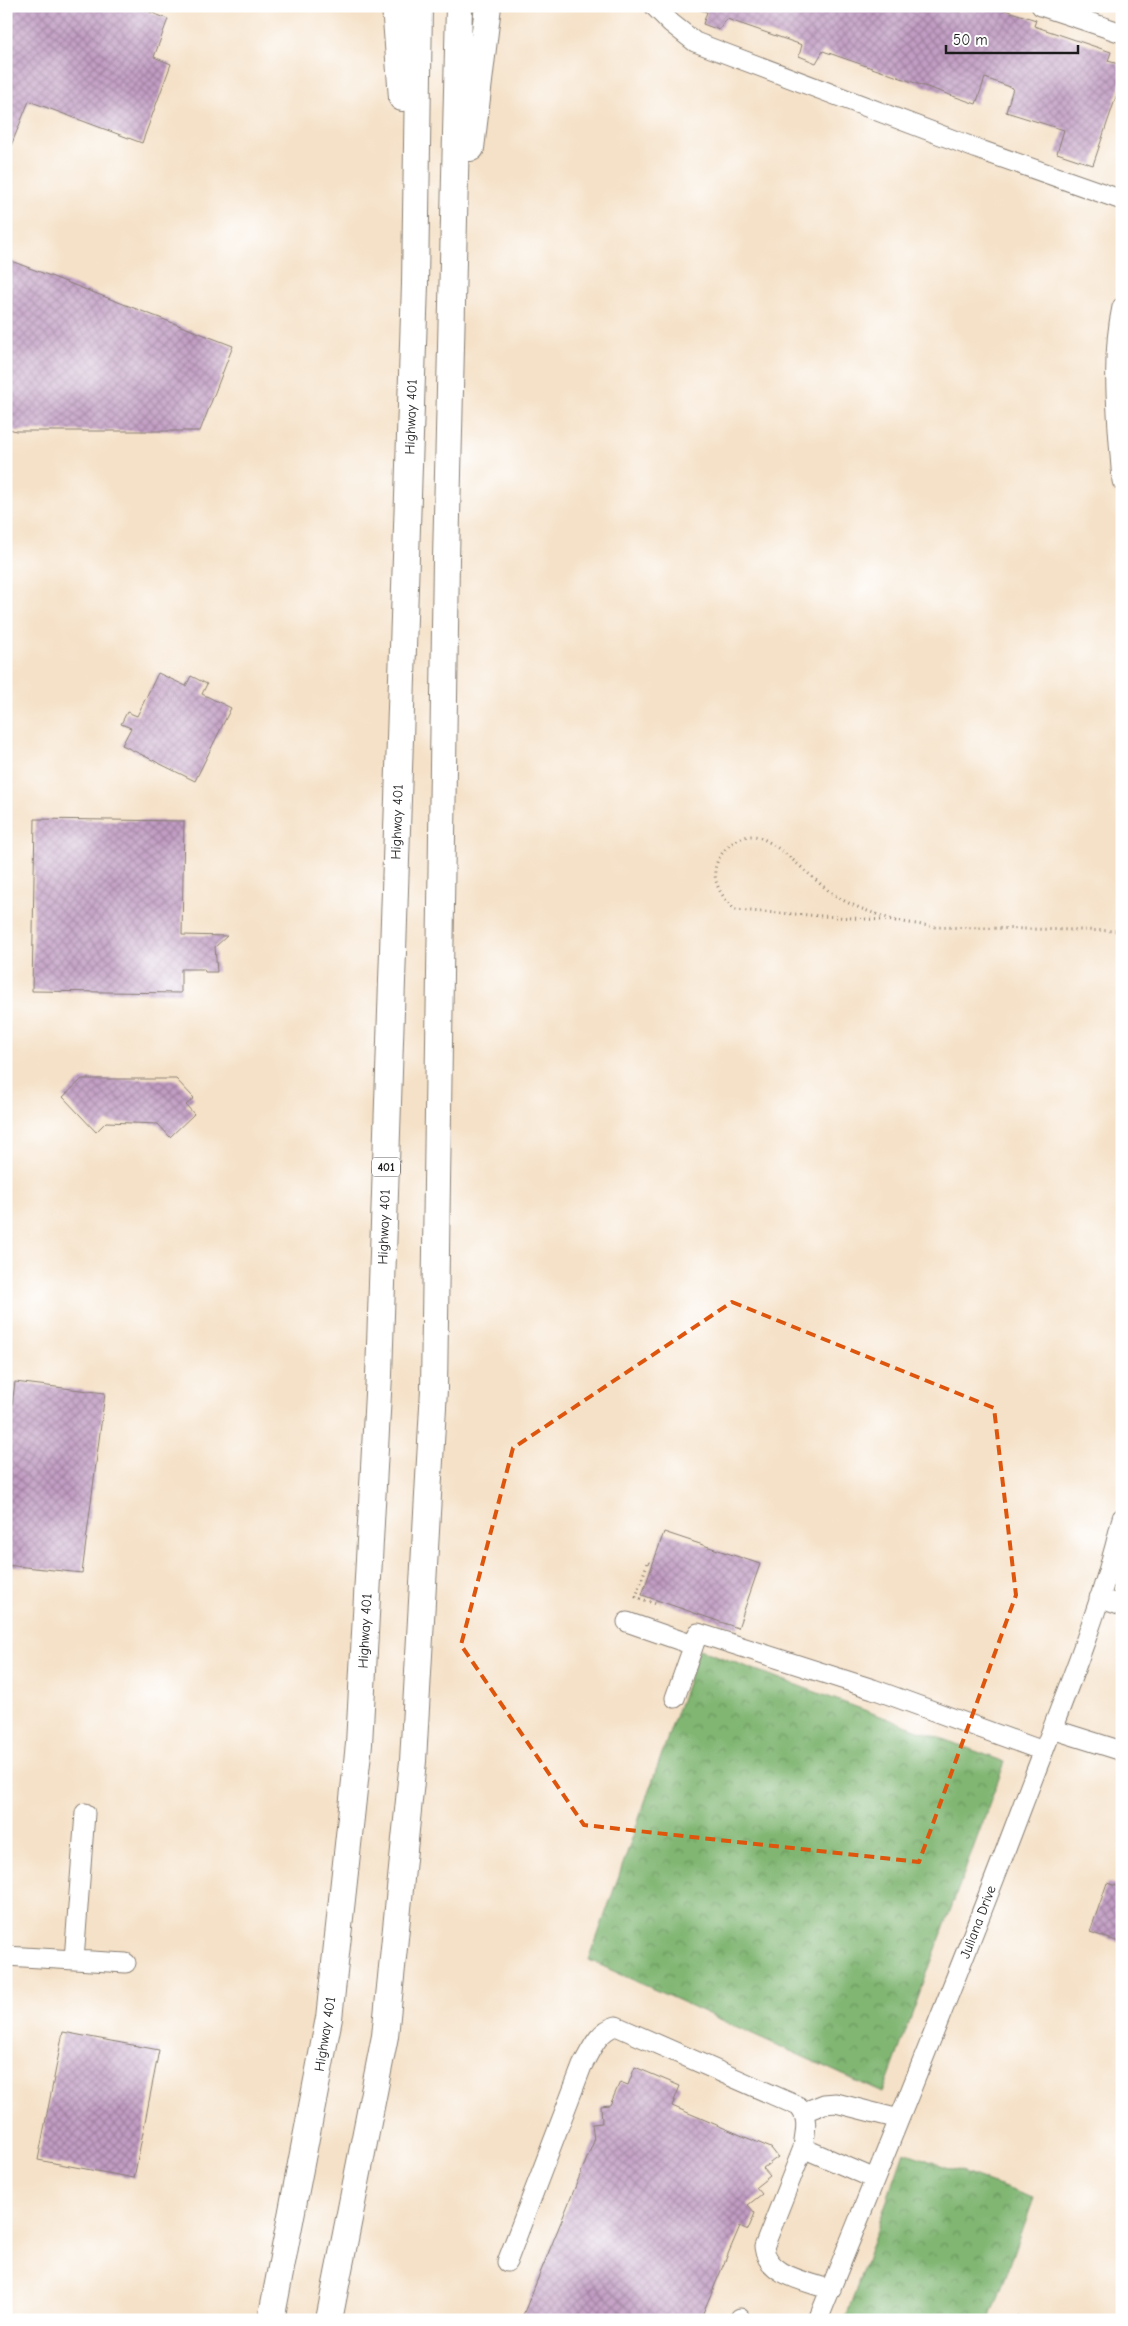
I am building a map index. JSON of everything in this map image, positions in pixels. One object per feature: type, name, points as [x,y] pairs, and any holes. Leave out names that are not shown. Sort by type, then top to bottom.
[{"type":"highway","points":[[396,6],[415,284]]},
{"type":"highway","name":"Highway 401","points":[[271,2320],[329,2018],[359,1744],[379,1375],[415,284],[419,6]]},
{"type":"highway","points":[[329,2320],[384,2036],[413,1761],[434,1389],[446,570],[460,6]]},
{"type":"highway","points":[[452,315],[488,6]]},
{"type":"street","points":[[654,6],[671,23],[695,42],[982,151],[1122,200]]},
{"type":"street","points":[[1041,6],[1122,33]]},
{"type":"street","points":[[1122,307],[1117,328],[1117,410],[1122,481]]},
{"type":"street","name":"Juliana Drive","points":[[818,2320],[967,1952],[1052,1729],[1119,1546],[1122,1518]]},
{"type":"street","points":[[1099,1598],[1122,1606]]},
{"type":"street","points":[[627,1622],[693,1645]]},
{"type":"street","points":[[675,1698],[698,1633],[873,1688],[1043,1752]]},
{"type":"street","points":[[1052,1729],[1122,1751]]},
{"type":"street","points":[[74,1960],[85,1813]]},
{"type":"street","points":[[6,1956],[126,1964]]},
{"type":"street","points":[[506,2262],[582,2066],[597,2039],[607,2029],[616,2026],[791,2102],[804,2112],[806,2121],[803,2148],[764,2246],[765,2257],[779,2271],[831,2290]]},
{"type":"street","points":[[804,2112],[824,2104],[836,2104],[900,2119]]},
{"type":"street","points":[[803,2148],[875,2179]]},
{"type":"path","points":[[896,921],[854,906],[809,876],[774,845],[754,836],[737,840],[719,855],[715,873],[721,895],[735,910],[896,921],[936,927],[1122,931]]},
{"type":"path","points":[[650,1563],[648,1562],[636,1597],[658,1605]]},
{"type":"path","points":[[1014,2320],[1021,2313]]},
{"type":"highlighted area","points":[[732,1302],[994,1408],[1016,1595],[919,1862],[584,1825],[461,1645],[513,1448]]},
{"type":"green space","points":[[699,1649],[1005,1762],[883,2093],[589,1960]]},
{"type":"green space","points":[[904,2152],[1034,2198],[990,2320],[845,2320]]},
{"type":"building","points":[[6,6],[134,6],[168,19],[154,57],[171,64],[142,143],[29,101],[6,158]]},
{"type":"building","points":[[698,6],[942,6],[960,12],[963,6],[992,6],[1036,20],[1034,26],[1111,52],[1108,61],[1122,65],[1122,79],[1093,165],[1057,153],[1064,130],[1006,112],[1013,88],[985,78],[976,104],[823,51],[816,63],[799,56],[802,45],[727,19],[719,30],[703,24],[707,12],[697,9]]},
{"type":"building","points":[[6,259],[233,346],[200,431],[16,431],[6,428]]},
{"type":"building","points":[[158,673],[186,686],[191,676],[207,684],[202,694],[231,708],[195,781],[122,745],[131,728],[121,724],[127,712],[137,716]]},
{"type":"building","points":[[35,819],[184,821],[182,935],[227,936],[215,947],[217,972],[205,972],[204,969],[181,969],[181,993],[32,991]]},
{"type":"building","points":[[82,1079],[176,1079],[194,1098],[186,1105],[194,1114],[170,1137],[158,1124],[106,1122],[96,1132],[63,1097]]},
{"type":"building","points":[[15,1382],[105,1393],[82,1573],[6,1565],[6,1422],[10,1422]]},
{"type":"building","points":[[664,1532],[760,1564],[738,1628],[642,1595]]},
{"type":"building","points":[[1107,1883],[1122,1888],[1122,1943],[1090,1932]]},
{"type":"building","points":[[63,2032],[159,2050],[134,2178],[38,2160]]},
{"type":"building","points":[[635,2067],[680,2086],[672,2106],[771,2148],[778,2157],[763,2168],[770,2176],[756,2187],[762,2194],[748,2205],[755,2213],[748,2230],[740,2226],[700,2320],[521,2320],[594,2141],[592,2124],[602,2123],[601,2106],[610,2105],[620,2082],[628,2085]]}]
